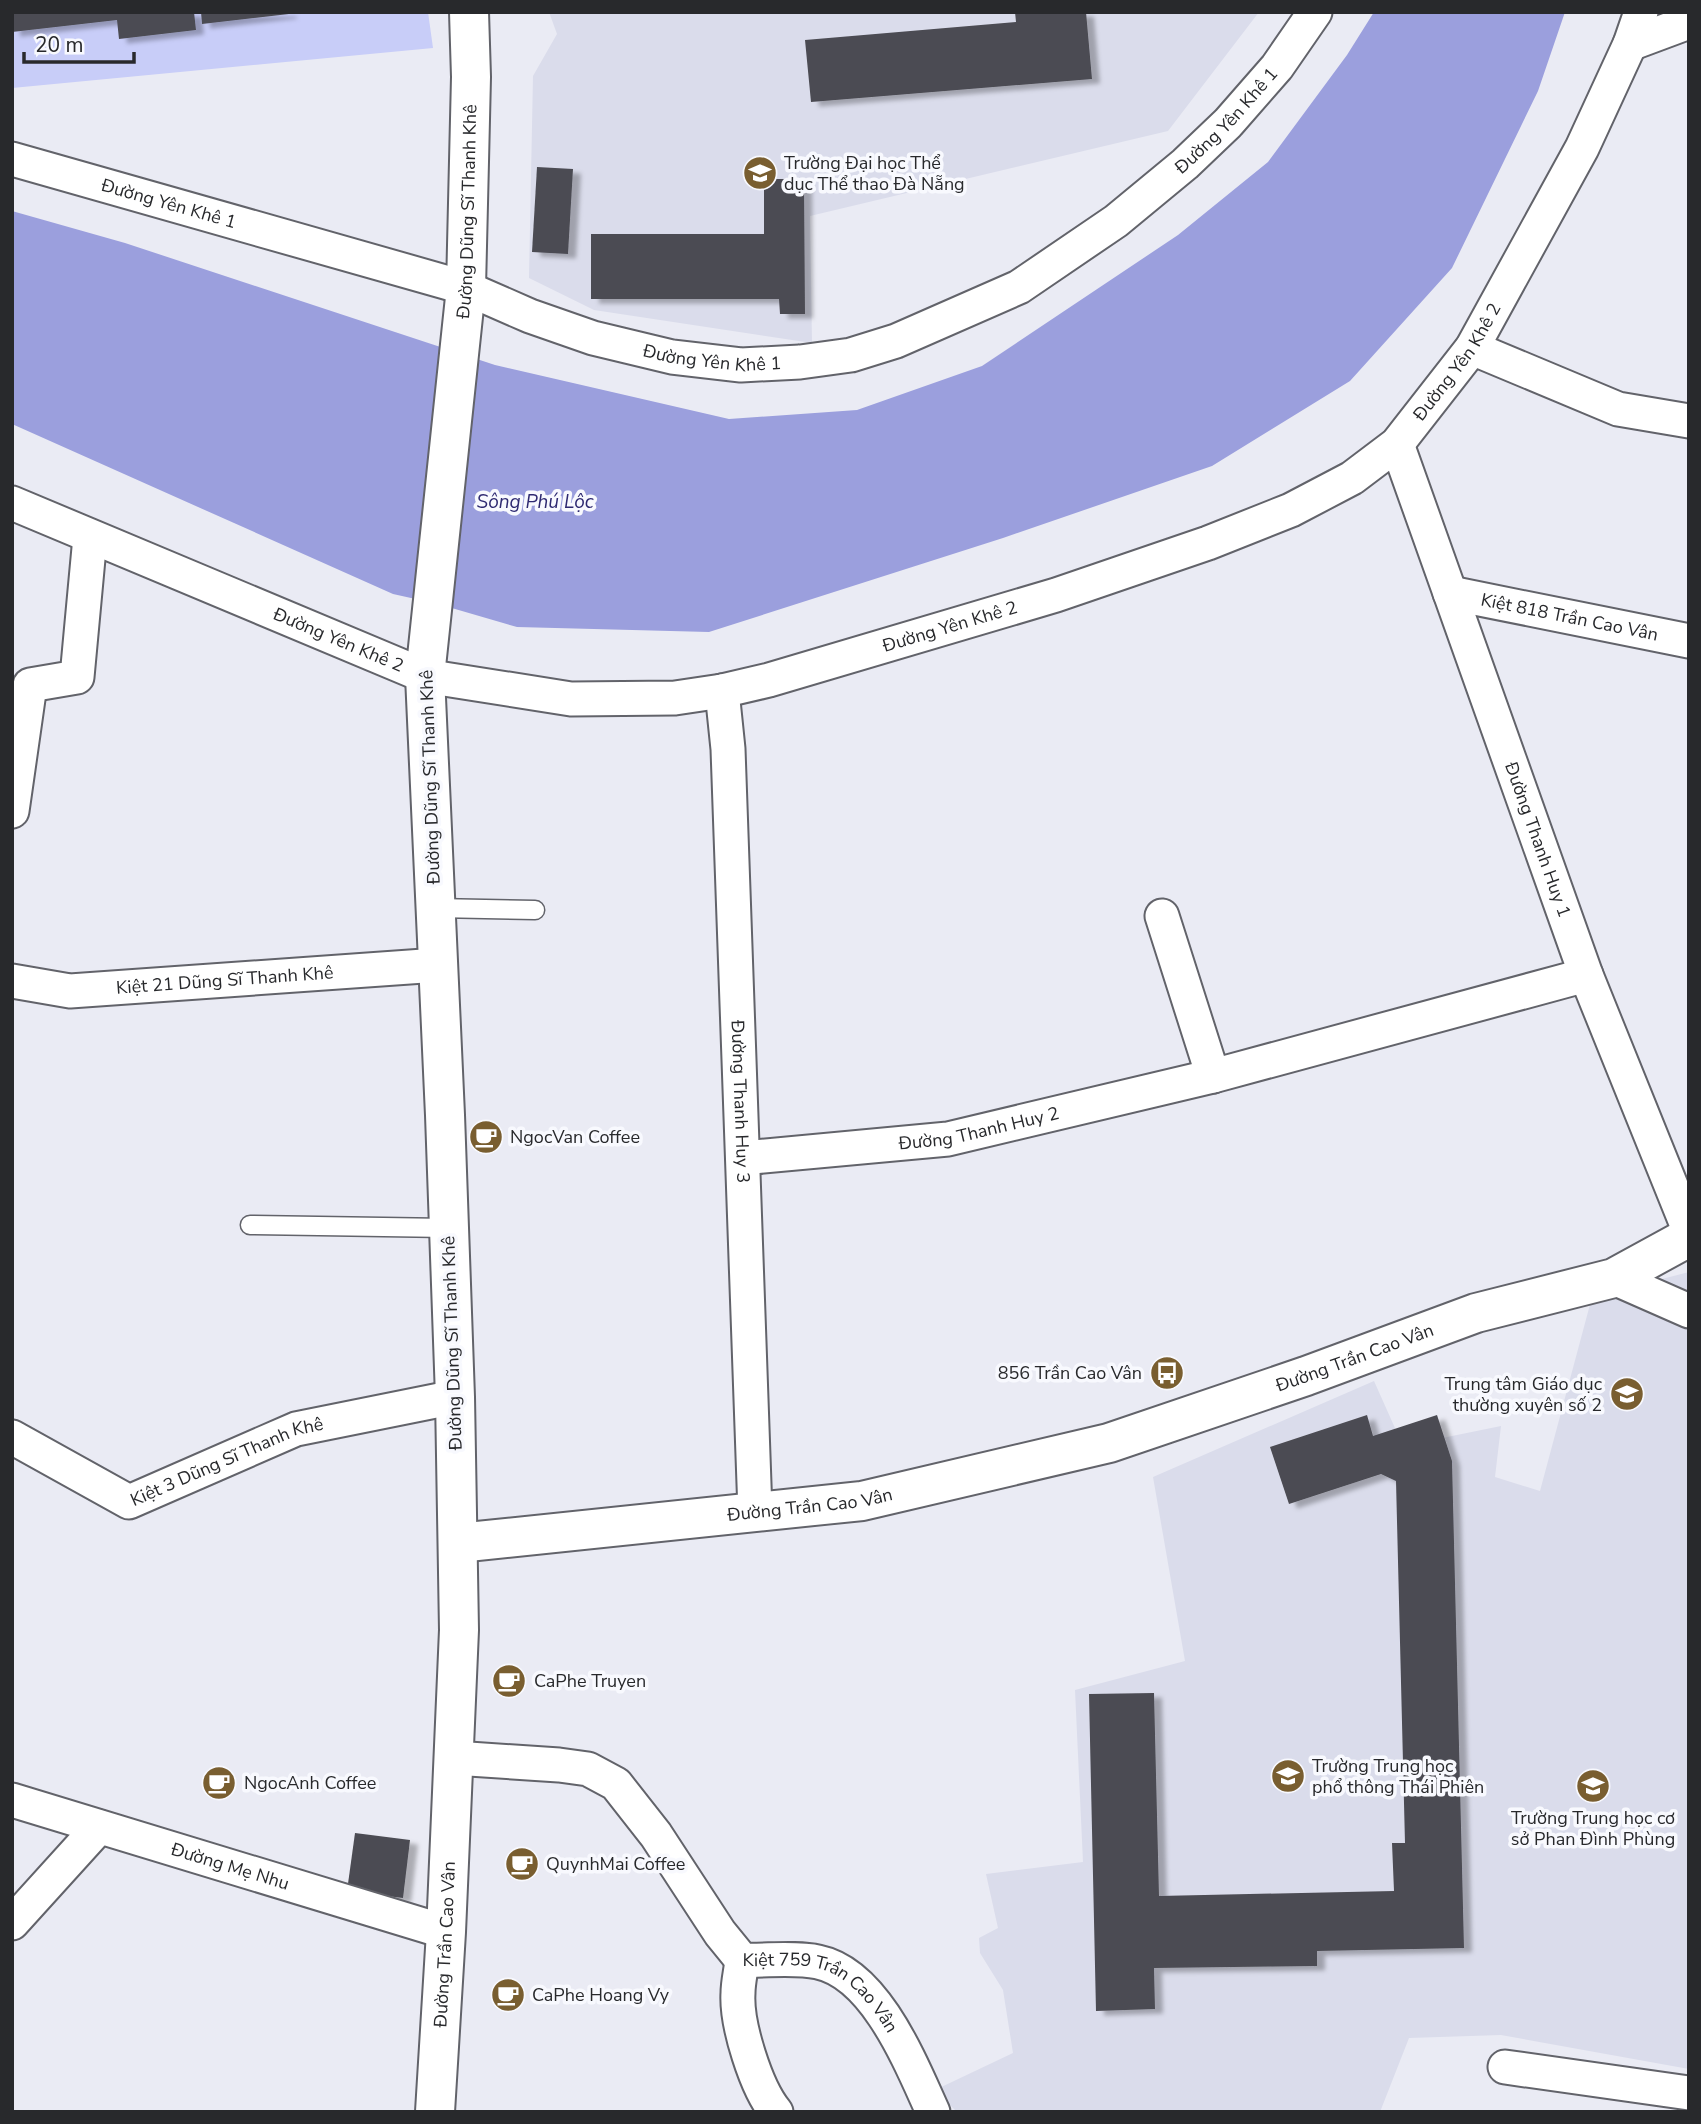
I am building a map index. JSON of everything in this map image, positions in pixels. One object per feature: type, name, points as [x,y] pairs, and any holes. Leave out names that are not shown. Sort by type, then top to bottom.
[{"type":"main road","name":"Đường Dũng Sĩ Thanh Khê","points":[[458,1543],[425,676],[466,288],[471,77],[469,12]]},
{"type":"main road","name":"Đường Trần Cao Vân","points":[[435,2112],[454,1758],[459,1630],[458,1543],[862,1501],[1109,1443],[1306,1376],[1476,1313],[1614,1278],[1689,1237]]},
{"type":"street","name":"Đường Yên Khê 1","points":[[12,159],[466,288],[530,316],[593,338],[686,358],[741,365],[800,362],[851,355],[897,341],[1019,287],[1116,221],[1185,164],[1228,123],[1277,67],[1315,12]]},
{"type":"street","name":"Đường Yên Khê 2","points":[[12,503],[425,676],[571,699],[675,698],[722,691],[769,680],[1056,595],[1208,543],[1291,510],[1352,478],[1397,444],[1472,348],[1582,148],[1630,44],[1640,12]]},
{"type":"street","points":[[1630,44],[1689,22]]},
{"type":"street","points":[[1472,348],[1618,409],[1689,421]]},
{"type":"street","name":"Đường Thanh Huy 1","points":[[1397,444],[1586,975],[1689,1230]]},
{"type":"street","points":[[12,811],[30,685],[77,677],[90,537]]},
{"type":"street","name":"Kiệt 818 Trần Cao Vân","points":[[1450,593],[1689,641]]},
{"type":"street","name":"Đường Thanh Huy 3","points":[[722,691],[728,749],[755,1512]]},
{"type":"street","points":[[1162,915],[1213,1076]]},
{"type":"street","name":"Kiệt 21 Dũng Sĩ Thanh Khê","points":[[12,981],[71,991],[438,965]]},
{"type":"street","name":"Đường Thanh Huy 2","points":[[743,1158],[948,1139],[1213,1076],[1586,975]]},
{"type":"street","points":[[1614,1278],[1689,1311]]},
{"type":"street","name":"Kiệt 3 Dũng Sĩ Thanh Khê","points":[[12,1437],[129,1502],[296,1429],[454,1397]]},
{"type":"street","name":"Kiệt 759 Trần Cao Vân","points":[[454,1758],[588,1769],[616,1784],[656,1835],[720,1933],[742,1960],[817,1962],[838,1969],[868,1996],[894,2029],[933,2112]]},
{"type":"street","name":"Đường Mẹ Nhu","points":[[12,1800],[446,1932]]},
{"type":"street","points":[[12,1923],[99,1827]]},
{"type":"street","points":[[742,1960],[737,1994],[740,2020],[755,2071],[776,2112]]},
{"type":"street","points":[[1505,2067],[1689,2093]]},
{"type":"lane","points":[[435,908],[535,910]]},
{"type":"lane","points":[[250,1225],[448,1228]]},
{"type":"shaded area","points":[[12,12],[428,12],[433,48],[12,88]]},
{"type":"shaded area","name":"Trường Đại học Thể dục Thể thao Đà Nẵng","points":[[549,12],[1259,12],[1168,131],[810,216],[812,343],[594,310],[529,278],[533,76],[557,34]]},
{"type":"shaded area","name":"Trường Trung học phổ thông Thái Phiên","points":[[1689,1272],[1689,2069],[1501,2035],[1409,2038],[1380,2112],[957,2112],[935,2090],[1013,2053],[1003,1990],[980,1953],[979,1938],[998,1928],[986,1874],[1083,1862],[1075,1690],[1185,1661],[1153,1477],[1374,1381],[1403,1446],[1501,1426],[1495,1477],[1540,1491],[1592,1297]]},
{"type":"water","name":"Sông Phú Lộc","points":[[1374,12],[1565,12],[1538,91],[1452,268],[1350,381],[1212,466],[1003,538],[709,632],[517,627],[393,594],[12,424],[12,211],[125,243],[495,365],[729,419],[857,410],[982,366],[1178,235],[1268,162],[1347,55]]},
{"type":"building","points":[[12,12],[194,12],[196,30],[119,39],[117,20],[12,32]]},
{"type":"building","points":[[201,12],[289,12],[289,14],[202,24]]},
{"type":"building","points":[[1015,12],[1086,12],[1092,79],[811,102],[805,40],[1016,22]]},
{"type":"building","points":[[537,167],[573,169],[568,254],[532,252]]},
{"type":"building","points":[[764,179],[804,179],[805,314],[780,314],[779,299],[591,299],[591,234],[764,234]]},
{"type":"building","points":[[1367,1415],[1373,1436],[1437,1415],[1452,1461],[1464,1948],[1317,1951],[1317,1966],[1154,1968],[1155,2009],[1096,2011],[1089,1694],[1154,1693],[1159,1896],[1394,1891],[1392,1843],[1405,1843],[1396,1481],[1381,1474],[1289,1504],[1270,1447]]},
{"type":"building","points":[[355,1833],[410,1840],[403,1898],[347,1891]]},
{"type":"place","name":"Trường Đại học Thể dục Thể thao Đà Nẵng","points":[[760,173]]},
{"type":"place","name":"NgocVan Coffee","points":[[486,1137]]},
{"type":"place","name":"856 Trần Cao Vân","points":[[1167,1373]]},
{"type":"place","name":"Trung tâm Giáo dục thường xuyên số 2","points":[[1627,1394]]},
{"type":"place","name":"CaPhe Truyen","points":[[509,1681]]},
{"type":"place","name":"Trường Trung học phổ thông Thái Phiên","points":[[1288,1776]]},
{"type":"place","name":"NgocAnh Coffee","points":[[219,1783]]},
{"type":"place","name":"Trường Trung học cơ sở Phan Đình Phùng","points":[[1593,1786]]},
{"type":"place","name":"QuynhMai Coffee","points":[[522,1864]]},
{"type":"place","name":"CaPhe Hoang Vy","points":[[508,1995]]}]
